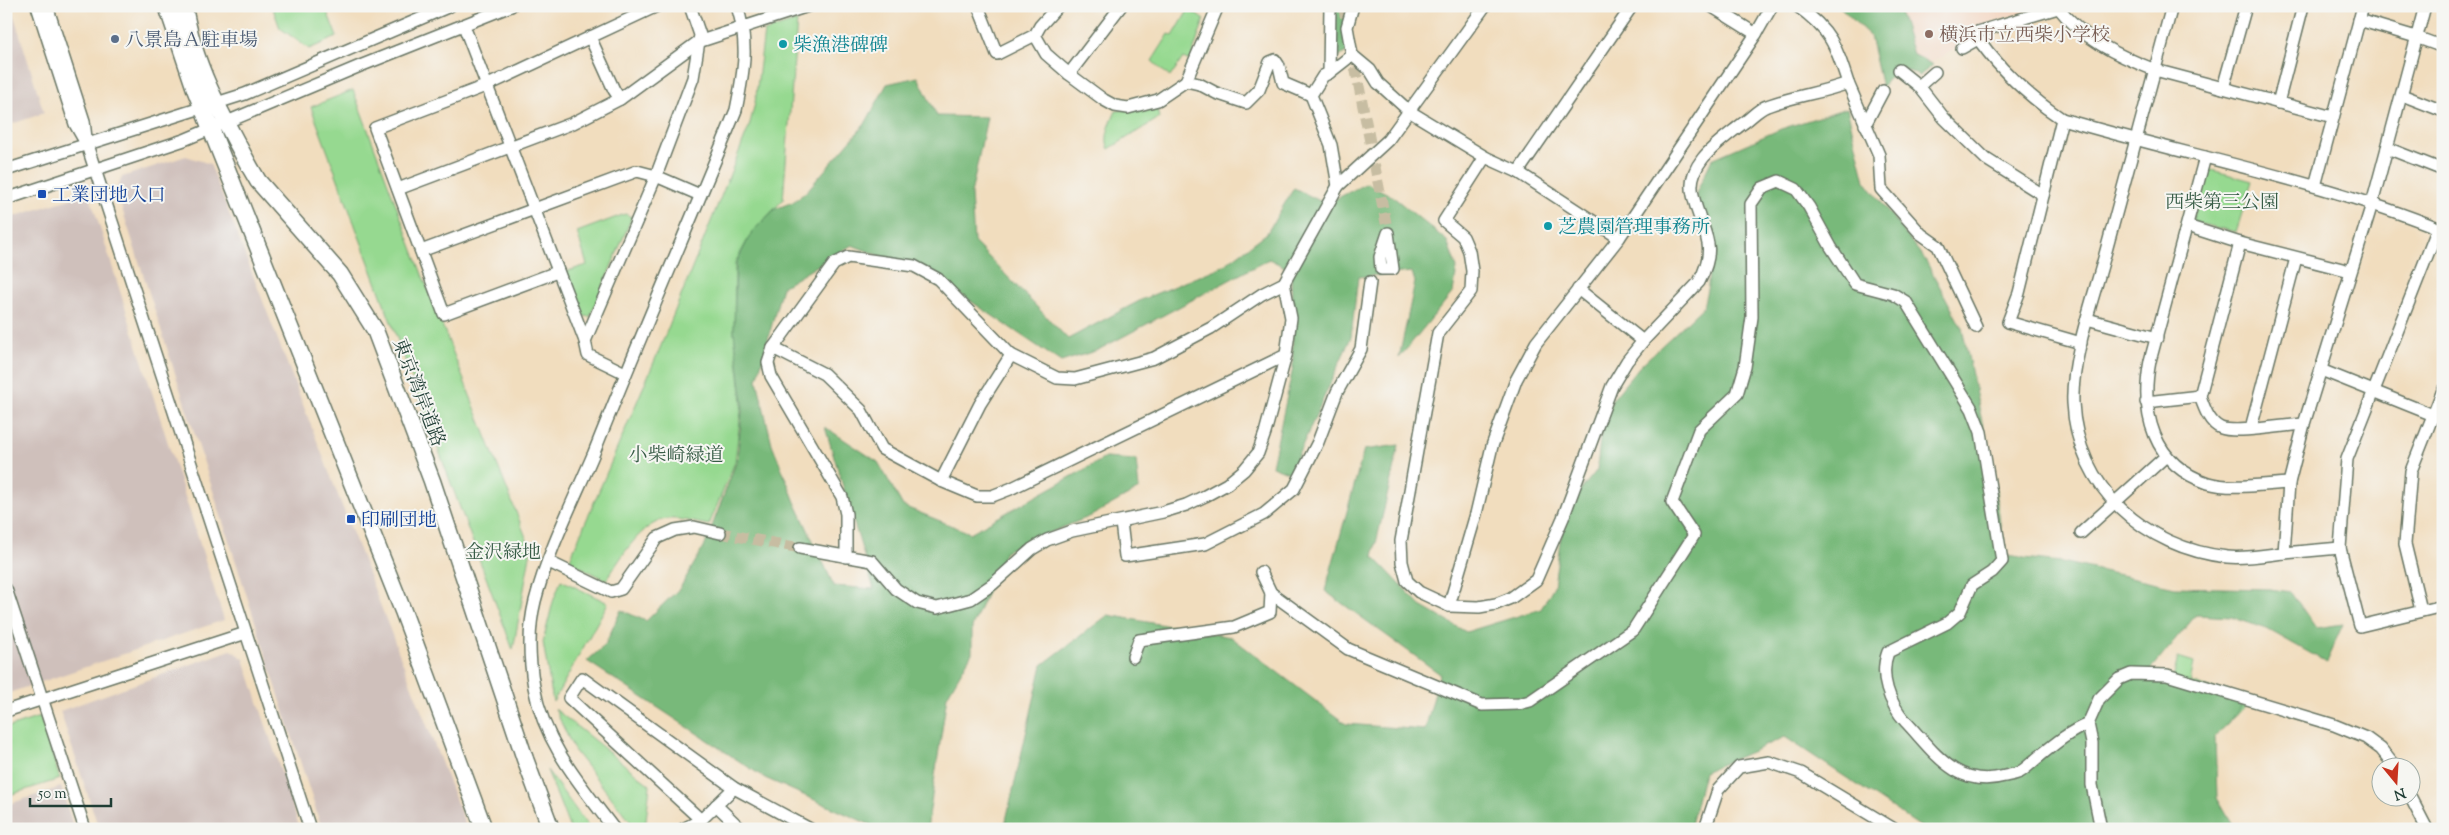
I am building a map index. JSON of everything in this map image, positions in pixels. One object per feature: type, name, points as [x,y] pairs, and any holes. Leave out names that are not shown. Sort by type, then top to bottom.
[{"type":"highway","name":"東京湾岸道路","points":[[166,6],[174,30],[219,126],[304,368],[403,611],[484,829]]},
{"type":"highway","name":"東京湾岸道路","points":[[184,6],[194,50],[210,105]]},
{"type":"highway","name":"東京湾岸道路","points":[[219,126],[258,181],[340,274],[375,330],[432,481],[525,759],[551,829]]},
{"type":"street","points":[[37,6],[75,124],[86,145],[95,170],[310,829]]},
{"type":"street","points":[[47,6],[84,121],[86,145]]},
{"type":"street","points":[[6,170],[245,94],[450,6]]},
{"type":"street","points":[[6,199],[219,126],[360,66],[511,6]]},
{"type":"street","points":[[557,272],[444,314],[375,128],[488,85],[657,6]]},
{"type":"street","points":[[585,341],[656,176],[693,78],[700,35],[690,6]]},
{"type":"street","points":[[614,829],[554,746],[544,724],[534,687],[530,638],[535,601],[625,373],[736,110],[744,73],[746,48],[737,6]]},
{"type":"street","points":[[398,189],[573,124],[620,99],[698,42],[743,27],[782,10],[808,6]]},
{"type":"street","points":[[978,6],[996,54],[1035,35],[1040,26],[1058,6]]},
{"type":"street","points":[[1069,74],[1121,6]]},
{"type":"street","points":[[1035,35],[1046,54],[1069,74],[1104,100],[1116,106],[1128,108],[1158,100],[1186,81],[1218,6]]},
{"type":"street","points":[[1329,73],[1330,6]]},
{"type":"street","points":[[1353,6],[1346,27],[1352,55],[1370,70],[1378,83],[1409,111],[1485,157],[1518,172],[1619,238]]},
{"type":"street","points":[[846,557],[846,514],[842,497],[771,376],[768,363],[773,348],[834,264],[848,257],[914,266],[938,279],[1011,355],[1057,378],[1075,379],[1154,358],[1211,328],[1262,294],[1284,283],[1338,186],[1388,140],[1485,6]]},
{"type":"street","points":[[1518,172],[1632,6]]},
{"type":"street","points":[[1711,6],[1756,34]]},
{"type":"street","points":[[1449,606],[1476,514],[1492,446],[1516,380],[1536,343],[1619,238],[1756,34],[1772,6]]},
{"type":"street","points":[[1798,6],[1814,18],[1836,45],[1848,83],[1879,154],[1881,189],[1921,234],[1938,246],[1976,328]]},
{"type":"street","points":[[2172,6],[2081,343],[2073,402],[2078,435],[2088,467],[2116,502],[2132,519],[2166,542],[2182,548],[2230,557],[2340,548]]},
{"type":"street","points":[[2223,88],[2246,6]]},
{"type":"street","points":[[2278,103],[2303,6]]},
{"type":"street","points":[[2315,186],[2363,6]]},
{"type":"street","points":[[2284,553],[2288,483],[2304,424],[2372,204],[2425,6]]},
{"type":"street","points":[[2333,117],[2155,70],[2104,48],[2071,23],[2057,7],[1974,32],[2009,77],[2034,100],[2062,119],[2136,141],[2315,186],[2441,229],[2347,459],[2340,548],[2360,626],[2443,606]]},
{"type":"street","points":[[2359,20],[2443,47]]},
{"type":"street","points":[[464,26],[512,147],[557,272],[585,341],[588,355],[625,373]]},
{"type":"street","points":[[590,37],[620,99]]},
{"type":"street","points":[[1962,48],[1978,39]]},
{"type":"street","points":[[1311,94],[1323,76],[1352,55]]},
{"type":"street","points":[[1186,81],[1199,84],[1216,93],[1246,103],[1259,90],[1270,62],[1275,60],[1279,66],[1283,84],[1311,94],[1331,145],[1338,186]]},
{"type":"street","points":[[1899,70],[1919,86],[1944,118],[1986,159],[2043,194]]},
{"type":"street","points":[[1919,86],[1934,72]]},
{"type":"street","points":[[1485,157],[1444,221],[1463,237],[1469,251],[1472,271],[1471,291],[1438,333],[1401,540],[1402,562],[1408,581],[1420,592],[1449,606],[1479,607],[1496,604],[1512,598],[1536,580],[1563,518],[1612,386],[1627,361],[1643,341],[1699,282],[1707,267],[1709,254],[1708,238],[1692,195],[1692,184],[1700,162],[1708,152],[1765,106],[1848,83]]},
{"type":"street","points":[[1865,125],[1883,91]]},
{"type":"street","points":[[2402,95],[2443,111]]},
{"type":"street","points":[[2062,119],[2019,293],[2008,322],[2081,343]]},
{"type":"street","points":[[2388,148],[2443,170]]},
{"type":"street","points":[[2205,157],[2145,384],[2146,402],[2156,438],[2166,456],[2187,472],[2209,483],[2241,486],[2288,483]]},
{"type":"street","points":[[421,251],[637,171],[656,176],[700,195]]},
{"type":"street","points":[[1271,593],[1348,649],[1482,705],[1519,704],[1530,701],[1633,630],[1694,535],[1672,502],[1699,430],[1737,394],[1746,368],[1752,317],[1751,204],[1762,188],[1779,181],[1796,189],[1809,207],[1831,248],[1856,284],[1893,294],[1906,302],[1937,354],[1959,385],[1972,409],[1981,432],[2002,561],[1992,572],[1972,586],[1960,612],[1946,623],[1888,652],[1883,674],[1895,708],[1938,757],[1953,770],[1971,778],[1995,779],[2020,772],[2072,731],[2088,724]]},
{"type":"street","points":[[2187,226],[2350,272]]},
{"type":"street","points":[[2240,242],[2200,396],[2210,418],[2220,428],[2304,424]]},
{"type":"street","points":[[2251,428],[2296,258]]},
{"type":"street","points":[[1121,522],[1125,556],[1205,544],[1264,514],[1294,489],[1318,442],[1337,392],[1361,349],[1370,282]]},
{"type":"street","points":[[800,548],[872,561],[896,589],[917,603],[937,608],[971,600],[993,584],[1032,549],[1047,540],[1072,532],[1121,522],[1186,505],[1227,484],[1244,470],[1258,453],[1265,433],[1286,355],[1291,318],[1284,283]]},
{"type":"street","points":[[1578,289],[1643,341]]},
{"type":"street","points":[[2087,319],[2157,338]]},
{"type":"street","points":[[773,348],[824,374],[862,410],[882,449],[941,481],[977,496],[992,496],[1010,490],[1286,355]]},
{"type":"street","points":[[941,481],[980,404],[1011,355]]},
{"type":"street","points":[[2321,370],[2438,417]]},
{"type":"street","points":[[2421,610],[2405,544],[2411,471],[2438,417],[2443,390]]},
{"type":"street","points":[[2146,402],[2200,396]]},
{"type":"street","points":[[2081,533],[2166,456]]},
{"type":"street","points":[[549,562],[611,592],[621,589],[657,538],[675,530],[694,527],[720,533]]},
{"type":"street","points":[[1133,657],[1139,640],[1234,627],[1270,612],[1271,593],[1261,572]]},
{"type":"street","points":[[6,589],[10,612],[85,829]]},
{"type":"street","points":[[6,711],[246,633]]},
{"type":"street","points":[[2101,829],[2092,785],[2092,743],[2088,724],[2099,699],[2119,679],[2131,674],[2167,675],[2334,725],[2366,738],[2381,748],[2388,758]]},
{"type":"street","points":[[701,820],[569,698],[582,678],[734,788],[810,829]]},
{"type":"street","points":[[1705,829],[1718,790],[1739,767],[1769,762],[1801,773],[1894,829]]},
{"type":"street","points":[[683,829],[701,820],[734,788]]},
{"type":"street","points":[[716,805],[741,829]]},
{"type":"street","points":[[2417,808],[2427,829]]},
{"type":"shaded area","points":[[6,6],[11,6],[44,113],[6,126]]},
{"type":"shaded area","name":"横浜市立西柴小学校","points":[[1890,6],[2042,6],[1952,35],[1956,47],[1944,56],[1925,64],[1911,58]]},
{"type":"shaded area","points":[[186,156],[210,164],[467,829],[322,829],[116,190],[122,177]]},
{"type":"shaded area","points":[[89,193],[224,620],[6,694],[6,219]]},
{"type":"shaded area","points":[[231,650],[244,659],[300,829],[99,829],[60,711]]},
{"type":"shaded area","points":[[61,787],[74,829],[6,829],[6,805]]},
{"type":"green space","points":[[272,6],[325,6],[337,37],[309,49],[280,28]]},
{"type":"green space","points":[[1331,6],[1348,6],[1343,14],[1349,50],[1335,60]]},
{"type":"green space","points":[[1839,6],[1898,6],[1913,54],[1933,65],[1919,76],[1899,66],[1882,87],[1870,36]]},
{"type":"green space","points":[[1189,9],[1204,20],[1190,61],[1183,58],[1170,77],[1152,61],[1169,34],[1173,36]]},
{"type":"green space","name":"小柴崎緑道","points":[[797,21],[783,200],[752,232],[735,263],[734,332],[742,402],[735,462],[709,525],[673,519],[662,520],[653,524],[637,537],[606,580],[569,561],[660,348],[749,127],[755,103],[764,32]]},
{"type":"green space","points":[[918,77],[937,116],[987,117],[971,194],[974,242],[1068,339],[1143,299],[1223,266],[1267,233],[1294,188],[1326,204],[1367,183],[1392,196],[1447,241],[1457,268],[1453,292],[1399,358],[1415,282],[1412,272],[1358,277],[1351,337],[1290,473],[1272,466],[1293,368],[1291,270],[1269,259],[1098,350],[1061,362],[938,279],[852,245],[782,287],[757,380],[772,444],[795,502],[834,586],[874,589],[825,427],[878,462],[903,506],[970,533],[1105,458],[1136,460],[1139,489],[1091,516],[1005,551],[972,627],[972,653],[947,696],[927,829],[880,829],[765,778],[587,661],[605,645],[621,610],[646,621],[680,588],[705,545],[737,460],[743,403],[734,332],[736,263],[752,232],[775,209],[793,202],[806,192],[865,124],[887,84]]},
{"type":"green space","name":"金沢緑地","points":[[353,90],[420,269],[531,550],[513,650],[311,107]]},
{"type":"green space","points":[[1156,105],[1159,118],[1109,149],[1107,135],[1116,111]]},
{"type":"green space","points":[[1847,108],[1865,181],[1926,261],[1962,328],[1995,483],[2004,556],[2062,562],[2175,587],[2270,589],[2291,592],[2316,628],[2343,624],[2326,662],[2267,629],[2231,617],[2196,615],[2149,672],[2242,706],[2215,738],[2217,798],[2235,829],[1924,829],[1785,737],[1704,772],[1690,829],[1004,829],[1042,665],[1108,615],[1231,637],[1346,724],[1425,730],[1440,674],[1325,591],[1364,450],[1399,445],[1373,556],[1421,606],[1466,632],[1541,609],[1554,586],[1560,541],[1571,502],[1597,470],[1600,439],[1612,400],[1640,366],[1703,307],[1708,285],[1710,252],[1696,193],[1712,159],[1781,129]]},
{"type":"green space","name":"西柴第三公園","points":[[2208,169],[2252,181],[2236,232],[2192,222]]},
{"type":"green space","points":[[625,214],[632,217],[590,317],[578,315],[565,272],[587,265],[577,232]]},
{"type":"green space","points":[[561,580],[608,603],[553,702],[543,642],[553,602]]},
{"type":"green space","points":[[2178,658],[2194,663],[2190,682],[2251,701],[2220,730],[2173,678]]},
{"type":"green space","points":[[555,709],[650,785],[645,829],[636,829],[574,750]]},
{"type":"green space","points":[[40,717],[60,779],[6,796],[6,728]]},
{"type":"green space","points":[[547,770],[590,829],[570,829]]},
{"type":"tunnel","points":[[1343,6],[1348,28]]},
{"type":"tunnel","points":[[1352,51],[1388,233]]},
{"type":"tunnel","points":[[720,533],[800,548]]},
{"type":"place","name":"横浜市立西柴小学校","points":[[1929,34]]},
{"type":"place","name":"八景島Ａ駐車場","points":[[115,39]]},
{"type":"place","name":"柴漁港碑碑","points":[[783,44]]},
{"type":"place","name":"工業団地入口","points":[[42,194]]},
{"type":"place","name":"芝農園管理事務所","points":[[1548,226]]},
{"type":"place","name":"印刷団地","points":[[351,519]]}]
